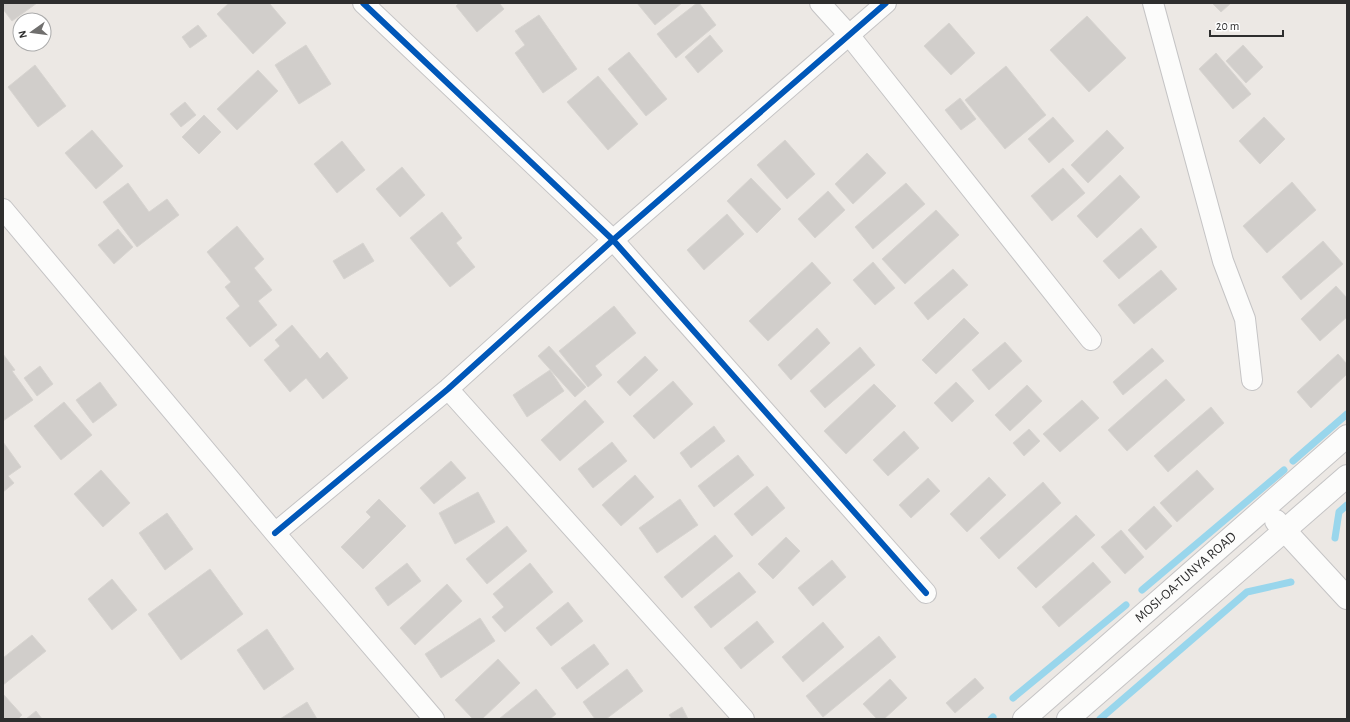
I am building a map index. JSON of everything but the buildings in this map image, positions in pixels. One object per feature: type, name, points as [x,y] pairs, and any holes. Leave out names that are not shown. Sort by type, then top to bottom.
[{"type":"main road","name":"MOSI-OA-TUNYA ROAD","points":[[1024,719],[1264,507],[1347,436]]},
{"type":"main road","points":[[1068,719],[1347,476]]},
{"type":"main road","points":[[1264,507],[1347,598]]},
{"type":"street","points":[[363,3],[613,240],[926,593]]},
{"type":"street","points":[[820,3],[849,35],[1091,340]]},
{"type":"street","points":[[275,533],[448,389],[613,240],[886,3]]},
{"type":"street","points":[[1153,3],[1223,261],[1245,319],[1252,380]]},
{"type":"street","points":[[6,220],[434,719]]},
{"type":"street","points":[[448,389],[744,719]]},
{"type":"waterway","points":[[1293,461],[1347,414]]},
{"type":"waterway","points":[[1142,590],[1284,470]]},
{"type":"waterway","points":[[1335,538],[1339,512],[1347,505]]},
{"type":"waterway","points":[[1100,719],[1247,592],[1291,582]]},
{"type":"waterway","points":[[1013,698],[1126,605]]},
{"type":"cycle path","points":[[363,3],[613,240],[926,593]]},
{"type":"cycle path","points":[[275,533],[448,389],[613,240],[886,3]]}]
